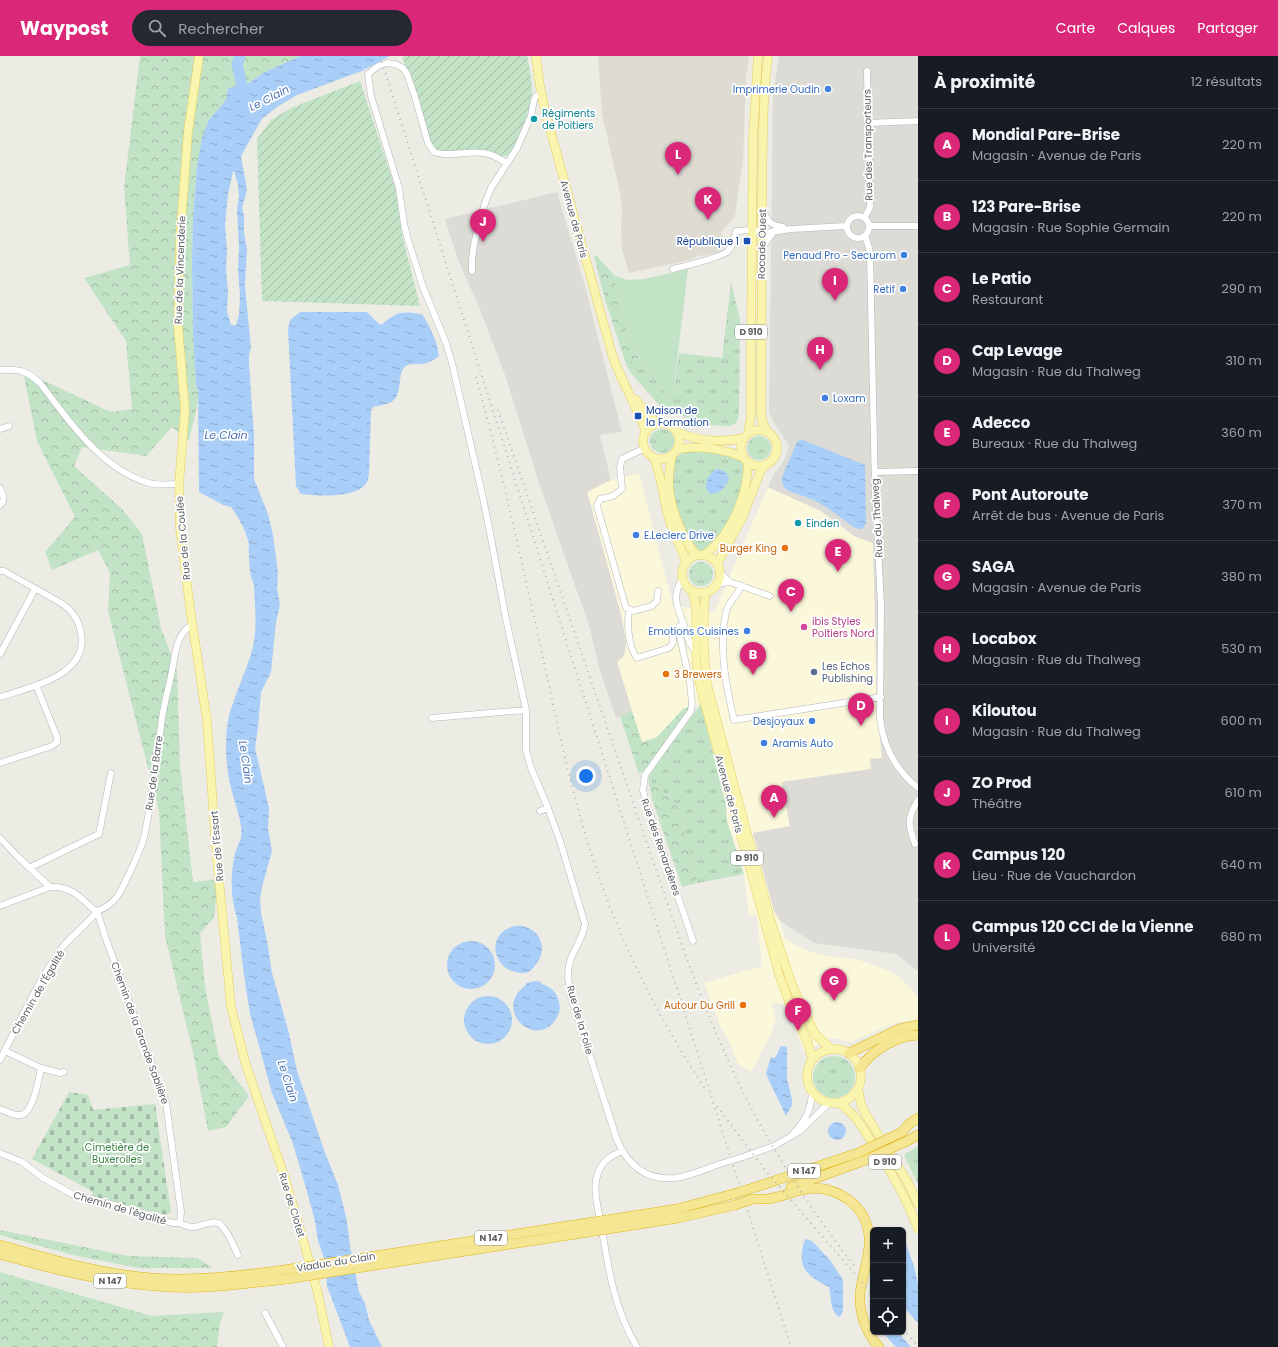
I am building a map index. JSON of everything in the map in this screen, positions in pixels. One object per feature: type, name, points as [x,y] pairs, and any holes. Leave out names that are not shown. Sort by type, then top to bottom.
[{"type":"highway","points":[[849,1053],[898,1029],[918,1026]]},
{"type":"highway","points":[[860,1068],[865,1060],[873,1053],[904,1037],[918,1035]]},
{"type":"highway","name":"N 147","points":[[900,1133],[918,1118]]},
{"type":"highway","name":"N 147","points":[[608,1225],[677,1209],[750,1189],[858,1152],[918,1123]]},
{"type":"highway","name":"N 147","points":[[608,1225],[684,1217],[735,1205],[827,1175],[863,1161],[918,1135]]},
{"type":"highway","points":[[754,1199],[769,1198],[810,1189],[823,1189],[846,1197],[855,1204],[863,1214],[867,1224],[869,1237],[860,1293],[860,1308],[869,1333],[879,1347]]},
{"type":"highway","name":"Viaduc du Clain","points":[[286,1274],[608,1225]]},
{"type":"highway","name":"N 147","points":[[0,1245],[92,1268],[151,1278],[185,1279],[286,1274]]},
{"type":"highway","name":"N 147","points":[[0,1254],[90,1277],[155,1286],[186,1288],[218,1286],[286,1274]]},
{"type":"main road","name":"Rue de la Vincenderie","points":[[179,484],[185,410],[178,325],[180,239],[188,132],[199,56]]},
{"type":"main road","name":"Avenue de Paris","points":[[536,56],[541,93],[570,206],[612,354],[622,380],[646,432]]},
{"type":"main road","name":"D 910","points":[[752,230],[754,109],[758,56]]},
{"type":"main road","name":"Rocade Ouest","points":[[767,431],[762,420],[761,412],[764,97],[768,56]]},
{"type":"main road","name":"Rocade Ouest","points":[[745,436],[751,416],[752,230]]},
{"type":"main road","name":"Avenue de Paris","points":[[622,380],[641,408],[657,423]]},
{"type":"main road","points":[[677,432],[679,441],[678,449],[672,456],[664,460],[654,458],[645,448],[643,440],[646,432],[650,427],[657,423],[672,427],[683,435],[706,440],[732,441],[757,430],[767,431],[774,438],[777,448],[773,458],[760,472],[741,521],[717,564]]},
{"type":"main road","points":[[672,456],[669,487],[677,520],[690,550],[700,555],[711,558],[717,564],[720,572],[717,584],[706,592],[692,592],[682,579],[683,570],[686,563],[691,558],[700,555],[714,548],[734,516],[743,495],[746,483],[746,460],[740,448],[745,436]]},
{"type":"main road","points":[[678,449],[695,447],[717,449],[729,452],[753,465],[765,465]]},
{"type":"main road","points":[[654,458],[657,465],[669,520],[686,563]]},
{"type":"main road","name":"Rue de la Coulée","points":[[179,484],[180,528],[192,625]]},
{"type":"main road","name":"Avenue de Paris","points":[[692,592],[696,604],[696,652],[698,674],[703,697],[784,991],[808,1043],[812,1059]]},
{"type":"main road","name":"Avenue de Paris","points":[[706,592],[704,607],[704,650],[707,684],[771,922],[792,985],[815,1034],[831,1049]]},
{"type":"main road","name":"Rue de l'Essart","points":[[192,625],[207,721],[228,986],[231,1007],[246,1065]]},
{"type":"main road","points":[[831,1049],[844,1050],[849,1053],[855,1058],[860,1068],[861,1080],[858,1089],[850,1098],[839,1103],[829,1103],[818,1098],[812,1092],[807,1080],[808,1066],[812,1059],[817,1054],[831,1049]]},
{"type":"main road","name":"Rue de Clotet","points":[[246,1065],[294,1210],[318,1294],[329,1347]]},
{"type":"main road","name":"D 910","points":[[858,1089],[861,1104],[865,1113],[907,1181],[918,1204]]},
{"type":"main road","name":"D 910","points":[[839,1103],[852,1112],[858,1119],[904,1196],[918,1229]]},
{"type":"street","name":"Rue de la Folie","points":[[507,163],[483,152],[447,154],[434,152],[428,143],[415,97],[407,74],[403,68],[396,64],[388,63],[378,66],[368,74],[371,96],[399,188],[404,224],[408,240],[423,287],[446,343],[452,363],[493,544],[506,619],[526,710],[526,750],[531,768],[553,821],[585,924],[584,933],[571,958],[568,972],[569,988],[613,1128],[622,1151],[627,1159],[636,1168],[661,1178],[676,1178],[767,1149],[805,1128],[819,1111],[829,1103]]},
{"type":"street","name":"Rue des Transporteurs","points":[[864,217],[870,207],[867,71]]},
{"type":"street","points":[[472,272],[474,244],[484,206],[491,188],[517,148],[531,116],[534,100],[536,96],[541,93]]},
{"type":"street","points":[[868,123],[918,121]]},
{"type":"street","points":[[762,210],[775,229]]},
{"type":"street","points":[[856,216],[864,217],[868,220],[870,226],[868,234],[861,238],[854,238],[849,233],[847,226],[849,221],[856,216]]},
{"type":"street","points":[[673,269],[724,254],[732,245],[736,230],[847,226]]},
{"type":"street","points":[[870,226],[918,226]]},
{"type":"street","points":[[762,248],[775,229]]},
{"type":"street","name":"Rue du Thalweg","points":[[865,236],[870,254],[875,472],[881,605],[881,732],[886,746],[896,764],[909,780],[918,788]]},
{"type":"street","name":"Rue de la Coulée","points":[[0,370],[16,369],[32,375],[89,444],[117,466],[144,481],[156,484],[179,484]]},
{"type":"street","points":[[0,429],[9,426]]},
{"type":"street","points":[[645,448],[622,459],[620,475],[622,489],[613,496],[600,499],[597,506],[625,604],[629,610],[628,618],[632,652],[636,658],[669,648],[673,643],[673,632],[682,626]]},
{"type":"street","points":[[875,472],[918,471]]},
{"type":"street","points":[[0,488],[4,502],[0,505]]},
{"type":"street","points":[[0,571],[61,603],[72,612],[81,630],[82,644],[79,655],[66,671],[36,685],[0,697]]},
{"type":"street","points":[[720,572],[730,582]]},
{"type":"street","name":"Rue des Renardières","points":[[682,579],[676,598],[682,626],[690,644],[696,652]]},
{"type":"street","points":[[717,584],[730,582],[770,596]]},
{"type":"street","points":[[741,585],[738,593],[726,610],[722,637],[726,683],[734,720],[881,697]]},
{"type":"street","points":[[0,654],[35,589]]},
{"type":"street","points":[[629,610],[633,611],[655,604],[658,597],[658,591]]},
{"type":"street","name":"Rue de la Barre","points":[[97,911],[112,902],[121,892],[144,837],[162,717],[175,657],[181,635],[192,625]]},
{"type":"street","name":"Rue des Renardières","points":[[682,626],[679,635],[690,683],[692,703],[690,711],[683,722],[645,775],[643,790],[693,941]]},
{"type":"street","points":[[0,763],[52,746],[57,742],[57,736],[36,685]]},
{"type":"street","points":[[432,718],[526,710]]},
{"type":"street","points":[[29,868],[99,834],[111,773]]},
{"type":"street","points":[[915,844],[909,823],[913,808],[918,800]]},
{"type":"street","points":[[540,811],[548,808]]},
{"type":"street","points":[[0,838],[50,887]]},
{"type":"street","points":[[0,906],[50,887],[65,888],[72,891],[97,911]]},
{"type":"street","name":"Chemin de l'Égalité","points":[[0,1060],[42,979],[72,936],[93,917],[97,911]]},
{"type":"street","name":"Chemin de la Grande Sablière","points":[[97,911],[166,1102],[181,1212],[180,1223]]},
{"type":"street","points":[[5,1051],[41,1068],[60,1074],[64,1072]]},
{"type":"street","points":[[0,1109],[17,1115],[22,1115],[27,1112],[34,1095],[41,1068]]},
{"type":"street","name":"Rue de la Folie","points":[[789,1138],[802,1124],[807,1115],[812,1092]]},
{"type":"street","points":[[622,1151],[608,1158],[600,1167],[596,1180],[596,1195],[608,1270],[614,1296],[623,1321],[637,1347]]},
{"type":"street","name":"Chemin de l'égalité","points":[[0,1153],[22,1162],[43,1178],[72,1194],[118,1206],[172,1223],[180,1223]]},
{"type":"street","points":[[180,1223],[186,1227],[216,1222],[220,1223],[230,1237],[238,1255]]},
{"type":"street","points":[[265,1313],[283,1347]]},
{"type":"shaded area","points":[[598,56],[749,56],[746,77],[743,162],[735,216],[721,232],[723,247],[719,252],[703,256],[699,255],[690,260],[629,273],[622,249],[622,209],[620,193],[602,114]]},
{"type":"shaded area","points":[[779,56],[918,56],[918,971],[896,954],[814,943],[780,921],[774,911],[753,833],[790,826],[782,782],[871,769],[870,759],[882,758],[877,702],[873,543],[854,536],[821,511],[768,487],[774,474],[783,462],[789,446],[771,418],[769,411],[773,95]]},
{"type":"shaded area","points":[[557,192],[585,286],[622,432],[600,435],[611,480],[587,492],[621,614],[626,643],[625,653],[617,662],[632,711],[616,718],[599,668],[583,607],[540,486],[505,375],[479,307],[458,260],[445,219]]},
{"type":"shaded area","points":[[639,473],[673,605],[714,612],[768,487],[821,511],[854,536],[873,543],[877,702],[882,758],[871,769],[782,782],[790,826],[753,834],[774,911],[780,921],[785,938],[805,950],[824,955],[859,960],[885,969],[899,977],[912,989],[918,998],[918,1020],[895,1023],[851,1042],[832,1038],[805,1052],[784,1004],[772,1003],[776,1018],[771,1034],[751,1072],[738,1064],[727,1037],[722,1030],[704,983],[762,966],[757,919],[756,915],[749,915],[744,874],[727,821],[726,805],[701,704],[683,709],[657,737],[642,743],[617,662],[625,653],[626,643],[621,614],[587,491],[611,480]]},
{"type":"green space","points":[[140,56],[300,56],[263,73],[246,85],[228,88],[226,100],[208,121],[197,167],[193,216],[193,333],[198,397],[189,440],[172,427],[146,456],[82,447],[74,466],[122,509],[142,534],[161,628],[177,670],[180,765],[193,882],[218,879],[214,918],[200,933],[205,987],[219,1057],[249,1096],[226,1127],[208,1131],[194,1057],[165,936],[159,811],[108,611],[110,573],[98,550],[52,570],[45,552],[75,517],[37,441],[23,371],[111,412],[132,409],[126,341],[84,278],[130,265],[124,187]]},
{"type":"green space","points":[[404,56],[527,56],[532,82],[530,105],[516,144],[507,156],[500,156],[484,150],[441,152],[436,150],[431,144],[411,77],[402,58]]},
{"type":"green space","points":[[360,81],[396,191],[402,235],[420,306],[262,301],[257,139],[271,120],[291,108]]},
{"type":"green space","points":[[594,256],[597,256],[614,275],[628,336],[640,357],[626,364],[604,296]]},
{"type":"green space","points":[[688,269],[673,395],[666,394],[640,357],[628,336],[614,275],[627,280],[644,279]]},
{"type":"green space","points":[[731,282],[740,319],[727,316]]},
{"type":"green space","points":[[727,316],[740,319],[739,416],[736,423],[730,426],[711,425],[689,419],[661,407],[630,372],[626,364],[640,357],[666,394],[673,395],[679,353],[722,358]]},
{"type":"green space","points":[[662,429],[667,430],[673,436],[673,446],[667,452],[662,453],[657,452],[651,446],[650,441],[651,436],[657,430]]},
{"type":"green space","points":[[759,436],[764,437],[770,443],[770,453],[764,459],[759,460],[754,459],[748,453],[747,448],[748,443],[754,437]]},
{"type":"green space","points":[[685,451],[707,452],[735,457],[740,460],[745,468],[742,487],[725,527],[710,546],[704,551],[697,550],[686,534],[672,488],[671,481],[676,457]]},
{"type":"green space","points":[[701,562],[706,563],[712,569],[712,579],[706,585],[701,586],[696,585],[690,579],[689,574],[690,569],[696,563]]},
{"type":"green space","points":[[701,704],[726,805],[727,821],[744,874],[698,883],[677,805],[648,778]]},
{"type":"green space","points":[[689,707],[687,714],[644,771],[639,774],[620,716],[632,711],[642,742],[657,737],[683,709]]},
{"type":"green space","points":[[648,778],[677,805],[698,883],[682,887],[652,799]]},
{"type":"green space","points":[[830,1056],[838,1056],[846,1059],[852,1065],[855,1077],[852,1089],[846,1095],[838,1098],[830,1098],[822,1095],[816,1089],[813,1081],[813,1073],[816,1065],[822,1059]]},
{"type":"green space","name":"Cimetière de Buxerolles","points":[[69,1092],[88,1095],[93,1110],[155,1104],[171,1212],[167,1215],[93,1198],[92,1191],[32,1159]]},
{"type":"green space","points":[[918,1146],[918,1184],[904,1155]]},
{"type":"green space","points":[[0,1230],[128,1256],[197,1258],[213,1268],[139,1268],[73,1255],[0,1235]]},
{"type":"green space","points":[[0,1272],[152,1316],[224,1312],[220,1323],[217,1347],[2,1347],[0,1346]]},
{"type":"water","name":"Le Clain","points":[[300,56],[390,56],[362,71],[297,95],[277,107],[262,119],[241,156],[247,190],[242,207],[247,249],[245,286],[251,348],[249,364],[254,436],[254,479],[268,514],[273,535],[278,573],[277,588],[280,605],[276,622],[271,672],[261,692],[255,748],[269,808],[268,829],[272,851],[262,887],[260,900],[261,913],[272,973],[289,1033],[297,1071],[324,1150],[338,1185],[347,1221],[350,1246],[359,1292],[365,1303],[369,1320],[382,1347],[350,1347],[327,1286],[325,1261],[318,1241],[315,1221],[306,1188],[293,1144],[272,1093],[250,1014],[237,918],[232,896],[233,865],[235,853],[241,838],[241,828],[228,774],[226,754],[227,733],[231,709],[249,661],[255,637],[256,620],[254,585],[250,570],[248,539],[237,516],[231,507],[223,505],[199,492],[198,390],[196,385],[193,333],[193,216],[197,167],[202,138],[208,121],[226,100],[228,88],[246,85],[263,73]],"holes":[[[234,171],[238,185],[238,270],[240,295],[239,315],[236,325],[231,325],[227,311],[228,291],[225,224],[228,194]]]},
{"type":"water","points":[[300,312],[367,312],[381,325],[391,317],[400,313],[409,312],[422,314],[437,345],[439,356],[427,363],[410,364],[403,369],[398,393],[394,400],[386,404],[373,407],[371,411],[369,474],[367,482],[355,491],[346,494],[326,496],[301,494],[296,486],[288,329],[290,320]]},
{"type":"water","points":[[800,440],[865,465],[866,521],[863,528],[855,528],[823,505],[790,492],[784,487],[782,477],[797,442]]},
{"type":"water","points":[[717,469],[725,471],[729,478],[722,489],[717,493],[710,494],[706,488],[708,477]]},
{"type":"water","points":[[515,926],[527,927],[532,930],[536,933],[541,943],[541,955],[529,972],[523,973],[512,971],[504,967],[496,952],[496,944],[499,936],[505,930]]},
{"type":"water","points":[[471,941],[480,943],[488,948],[493,956],[495,965],[493,974],[488,982],[480,987],[471,989],[462,987],[454,982],[449,974],[447,965],[449,956],[454,948],[462,943]]},
{"type":"water","points":[[535,981],[541,982],[541,984],[553,990],[557,995],[560,1005],[560,1010],[554,1022],[545,1029],[536,1030],[527,1028],[519,1022],[515,1014],[513,1004],[517,994],[526,985],[526,983]]},
{"type":"water","points":[[483,996],[493,996],[505,1003],[512,1015],[512,1025],[505,1037],[493,1044],[483,1044],[475,1040],[468,1033],[464,1025],[464,1015],[468,1007],[475,1000]]},
{"type":"water","points":[[781,1046],[787,1047],[787,1078],[792,1100],[792,1105],[786,1116],[766,1074],[771,1057],[775,1058]]},
{"type":"water","points":[[833,1122],[841,1122],[846,1127],[844,1138],[841,1140],[833,1140],[828,1135],[828,1127]]},
{"type":"water","points":[[805,1239],[813,1242],[830,1260],[843,1280],[843,1311],[840,1317],[836,1315],[832,1308],[829,1287],[808,1274],[802,1263],[802,1249]]},
{"type":"water","points":[[906,1244],[914,1266],[918,1284],[917,1322],[906,1309]]},
{"type":"water","points":[[885,1335],[901,1335],[911,1347],[896,1347]]},
{"type":"waterway","points":[[240,56],[237,64],[245,100]]},
{"type":"railway","points":[[380,56],[791,1347]]},
{"type":"railway","points":[[476,377],[494,445],[581,821],[599,877],[620,933],[646,987],[674,1039],[706,1090]]},
{"type":"railway","points":[[498,410],[685,954],[716,1032],[751,1108],[774,1149],[813,1210],[856,1268]]},
{"type":"railway","points":[[717,1106],[765,1170],[870,1292]]},
{"type":"railway","points":[[906,1332],[918,1346]]},
{"type":"place","name":"Imprimerie Oudin","points":[[828,89]]},
{"type":"place","name":"Régiments de Poitiers","points":[[534,119]]},
{"type":"place","name":"Campus 120 CCI de la Vienne","points":[[678,175]]},
{"type":"place","name":"Campus 120","points":[[708,220]]},
{"type":"place","name":"République 1","points":[[747,241]]},
{"type":"place","name":"ZO Prod","points":[[483,242]]},
{"type":"place","name":"Penaud Pro - Securom","points":[[904,255]]},
{"type":"place","name":"Retif","points":[[903,289]]},
{"type":"place","name":"Kiloutou","points":[[835,301]]},
{"type":"place","name":"Locabox","points":[[820,370]]},
{"type":"place","name":"Loxam","points":[[825,398]]},
{"type":"place","name":"Maison de la Formation","points":[[638,416]]},
{"type":"place","name":"Einden","points":[[798,523]]},
{"type":"place","name":"E.Leclerc Drive","points":[[636,535]]},
{"type":"place","name":"Burger King","points":[[785,548]]},
{"type":"place","name":"Adecco","points":[[838,572]]},
{"type":"place","name":"Le Patio","points":[[791,612]]},
{"type":"place","name":"ibis Styles Poitiers Nord","points":[[804,627]]},
{"type":"place","name":"Emotions Cuisines","points":[[747,631]]},
{"type":"place","name":"Les Echos Publishing","points":[[814,672]]},
{"type":"place","name":"3 Brewers","points":[[666,674]]},
{"type":"place","name":"123 Pare-Brise","points":[[753,675]]},
{"type":"place","name":"Desjoyaux","points":[[812,721]]},
{"type":"place","name":"Cap Levage","points":[[861,726]]},
{"type":"place","name":"Aramis Auto","points":[[764,743]]},
{"type":"place","name":"Mondial Pare-Brise","points":[[774,818]]},
{"type":"place","name":"SAGA","points":[[834,1001]]},
{"type":"place","name":"Autour Du Grill","points":[[743,1005]]},
{"type":"place","name":"Pont Autoroute","points":[[798,1031]]}]
